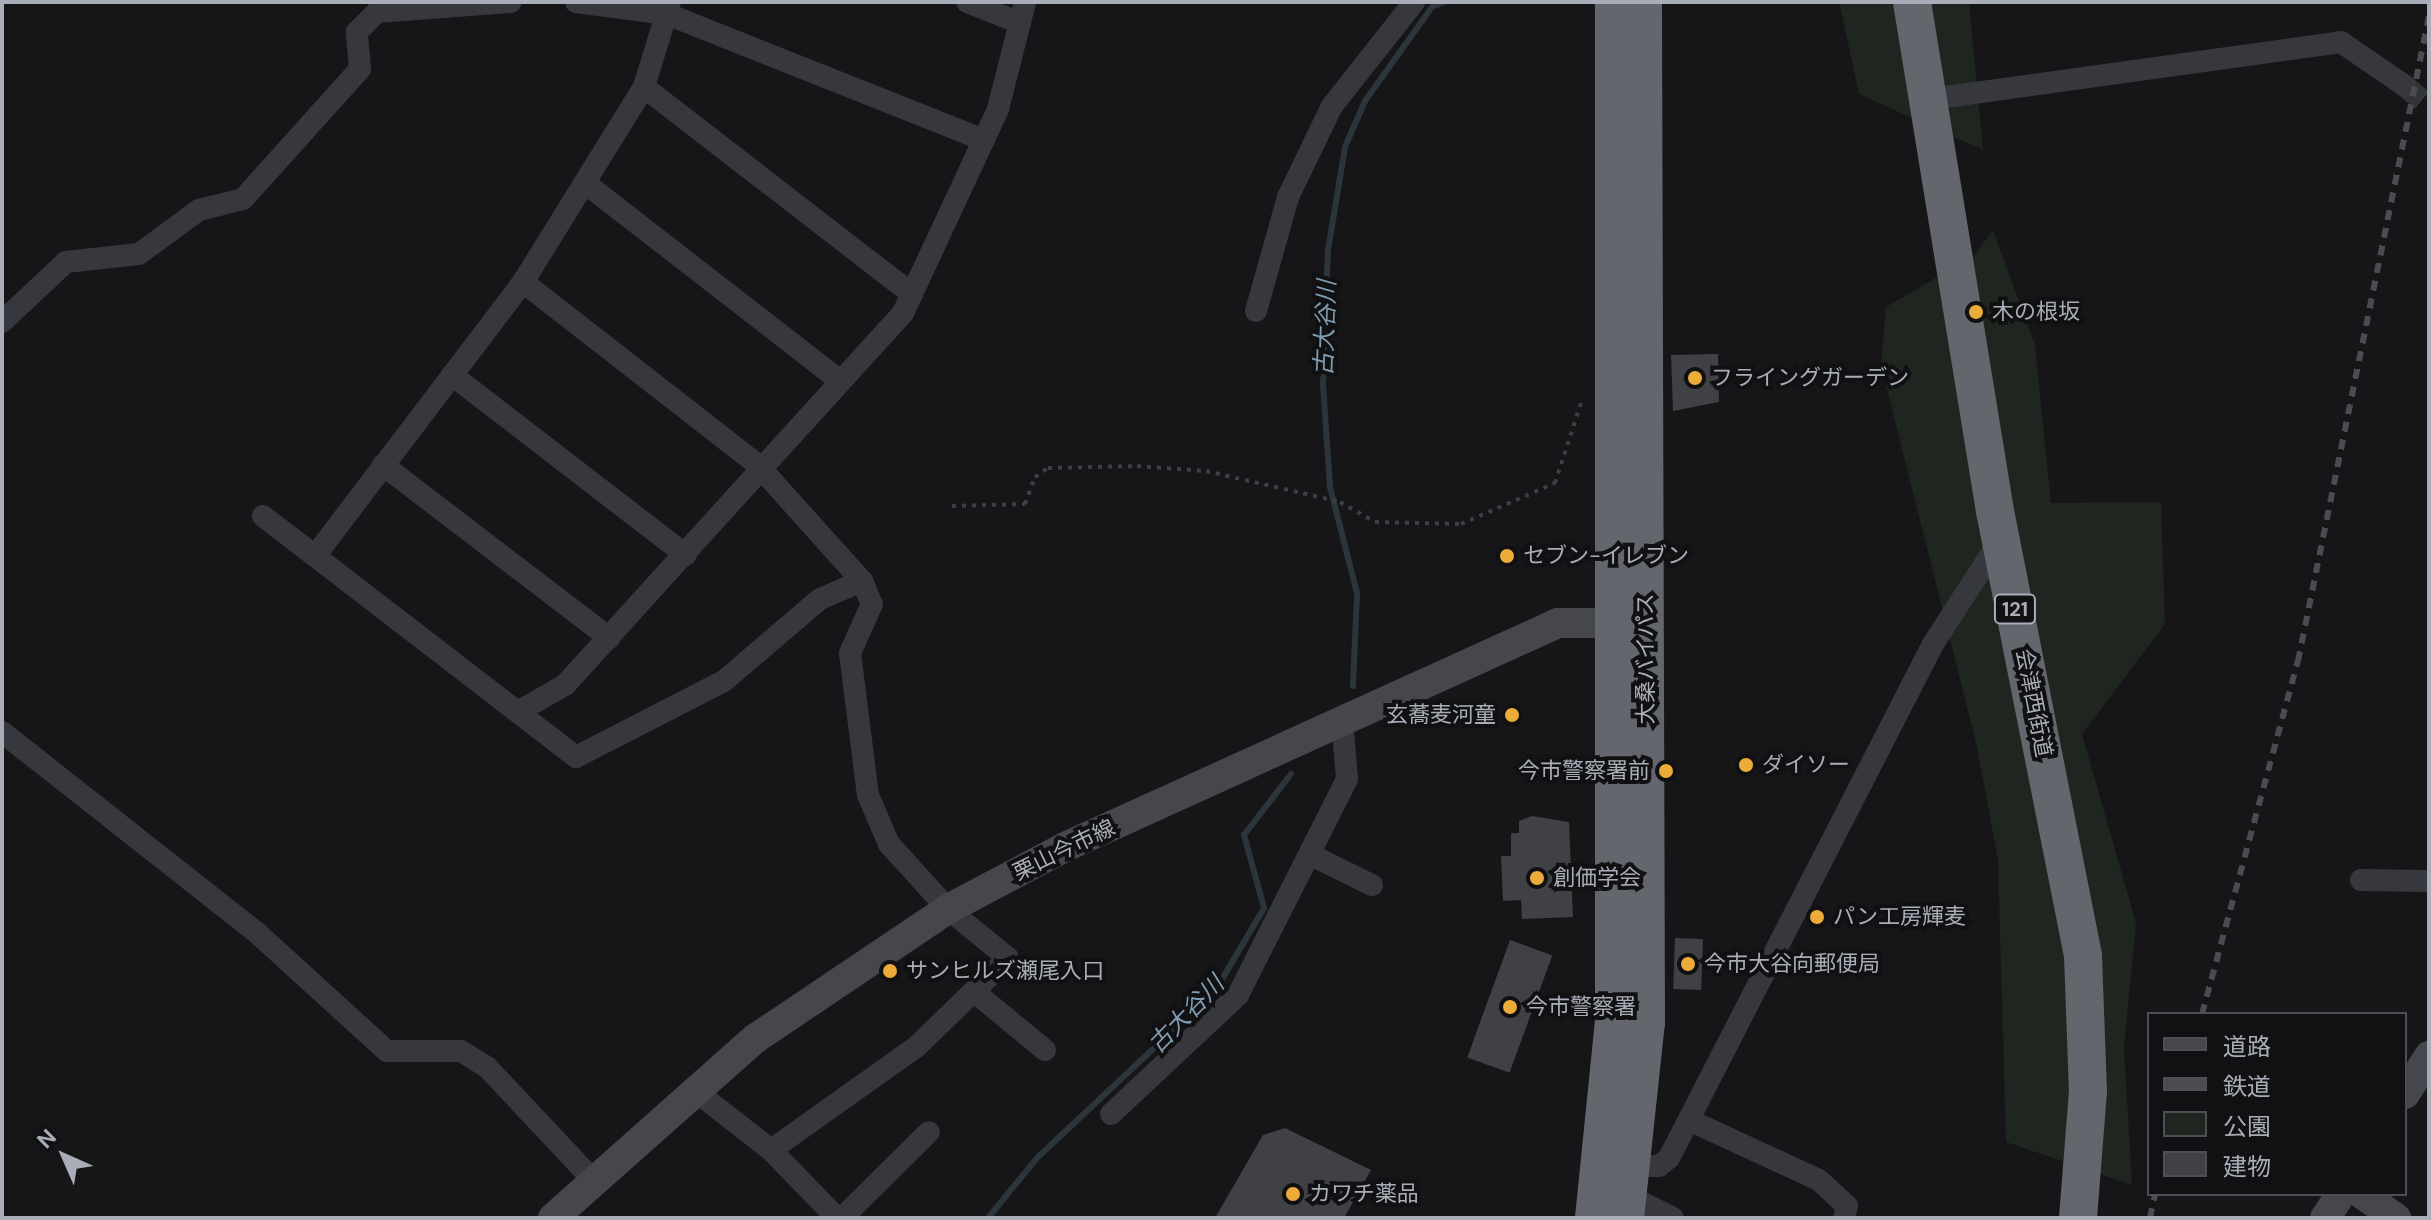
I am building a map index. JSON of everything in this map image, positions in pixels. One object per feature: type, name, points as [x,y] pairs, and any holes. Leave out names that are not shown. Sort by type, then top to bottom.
[{"type":"highway","name":"大桑バイパス","points":[[1614,2],[1614,369],[1629,622]]},
{"type":"highway","name":"大桑バイパス","points":[[1629,1194],[1629,622],[1643,2]]},
{"type":"highway","name":"会津西街道","points":[[1912,2],[1924,100],[2001,538],[2083,956],[2088,1091],[2078,1218]]},
{"type":"highway","name":"大桑バイパス","points":[[1594,1218],[1627,1072]]},
{"type":"main road","name":"栗山今市線","points":[[553,1218],[756,1038],[948,909],[1065,847],[1558,623],[1629,622]]},
{"type":"main road","points":[[2407,1091],[2429,1056]]},
{"type":"main road","points":[[2325,1218],[2340,1196]]},
{"type":"main road","points":[[2365,1196],[2396,1218]]},
{"type":"street","points":[[2,322],[66,262],[139,254],[199,210],[243,199],[360,69],[357,32],[377,12],[511,2]]},
{"type":"street","points":[[576,2],[668,8],[984,140]]},
{"type":"street","points":[[521,710],[565,685],[903,313],[984,140],[1022,13],[967,2]]},
{"type":"street","points":[[1256,311],[1288,197],[1332,106],[1414,2]]},
{"type":"street","points":[[315,556],[523,282],[644,87],[668,8]]},
{"type":"street","points":[[1924,100],[2341,42],[2405,86]]},
{"type":"street","points":[[644,87],[912,294]]},
{"type":"street","points":[[585,183],[840,381]]},
{"type":"street","points":[[523,282],[761,469],[862,581],[872,604],[850,653],[868,795],[889,844],[948,909],[1008,958],[977,994]]},
{"type":"street","points":[[452,375],[686,555]]},
{"type":"street","points":[[383,465],[609,638]]},
{"type":"street","points":[[263,516],[521,710],[576,757],[724,681],[820,599],[862,581]]},
{"type":"street","points":[[1673,1218],[1629,1194],[1669,1158],[1933,644],[2001,538]]},
{"type":"street","points":[[1111,1114],[1238,995],[1347,779],[1342,720]]},
{"type":"street","points":[[2,732],[256,932],[387,1051],[461,1051],[487,1067],[593,1180]]},
{"type":"street","points":[[1311,855],[1372,885]]},
{"type":"street","points":[[2361,880],[2429,881]]},
{"type":"street","points":[[771,1150],[916,1047],[964,994],[977,994],[1045,1050]]},
{"type":"street","points":[[694,1090],[771,1150],[840,1218],[929,1132]]},
{"type":"street","points":[[1689,1120],[1819,1180],[1847,1206],[1844,1218]]},
{"type":"path","points":[[952,506],[1025,504],[1035,477],[1048,468],[1122,466],[1206,471],[1340,502],[1375,522],[1461,524],[1555,483],[1594,370],[1614,369]]},
{"type":"green space","points":[[1839,2],[1969,2],[1983,150],[1859,94]]},
{"type":"green space","points":[[1993,230],[2035,345],[2051,503],[2161,502],[2165,624],[2082,734],[2136,923],[2124,1048],[2132,1185],[2006,1142],[1998,860],[1977,747],[1881,365],[1886,307],[1975,255]]},
{"type":"building","name":"フライングガーデン","points":[[1718,354],[1719,402],[1673,411],[1671,355]]},
{"type":"building","name":"創価学会","points":[[1532,816],[1569,822],[1573,917],[1522,919],[1521,900],[1503,901],[1501,856],[1511,856],[1511,833],[1519,833],[1519,821]]},
{"type":"building","name":"今市大谷向郵便局","points":[[1675,938],[1703,939],[1701,990],[1673,989]]},
{"type":"building","name":"今市警察署","points":[[1510,940],[1552,955],[1510,1073],[1467,1057]]},
{"type":"building","name":"カワチ薬品","points":[[1285,1128],[1371,1170],[1344,1218],[1215,1218],[1263,1135]]},
{"type":"waterway","name":"古大谷川","points":[[1353,686],[1357,593],[1330,487],[1323,384],[1328,250],[1345,147],[1365,101],[1432,7],[1444,2]]},
{"type":"waterway","name":"古大谷川","points":[[988,1218],[1038,1157],[1215,991],[1264,908],[1244,835],[1291,774]]},
{"type":"tunnel","points":[[2405,86],[2429,106]]},
{"type":"railway","points":[[2203,1012],[2298,661],[2429,16]]},
{"type":"railway","points":[[2150,1218],[2155,1196]]},
{"type":"place","name":"木の根坂","points":[[1976,312]]},
{"type":"place","name":"フライングガーデン","points":[[1695,378]]},
{"type":"place","name":"セブン-イレブン","points":[[1507,556]]},
{"type":"place","name":"玄蕎麦河童","points":[[1512,715]]},
{"type":"place","name":"ダイソー","points":[[1746,765]]},
{"type":"place","name":"今市警察署前","points":[[1666,771]]},
{"type":"place","name":"創価学会","points":[[1537,878]]},
{"type":"place","name":"パン工房輝麦","points":[[1817,917]]},
{"type":"place","name":"今市大谷向郵便局","points":[[1688,964]]},
{"type":"place","name":"サンヒルズ瀬尾入口","points":[[890,971]]},
{"type":"place","name":"今市警察署","points":[[1510,1007]]},
{"type":"place","name":"カワチ薬品","points":[[1293,1194]]}]
